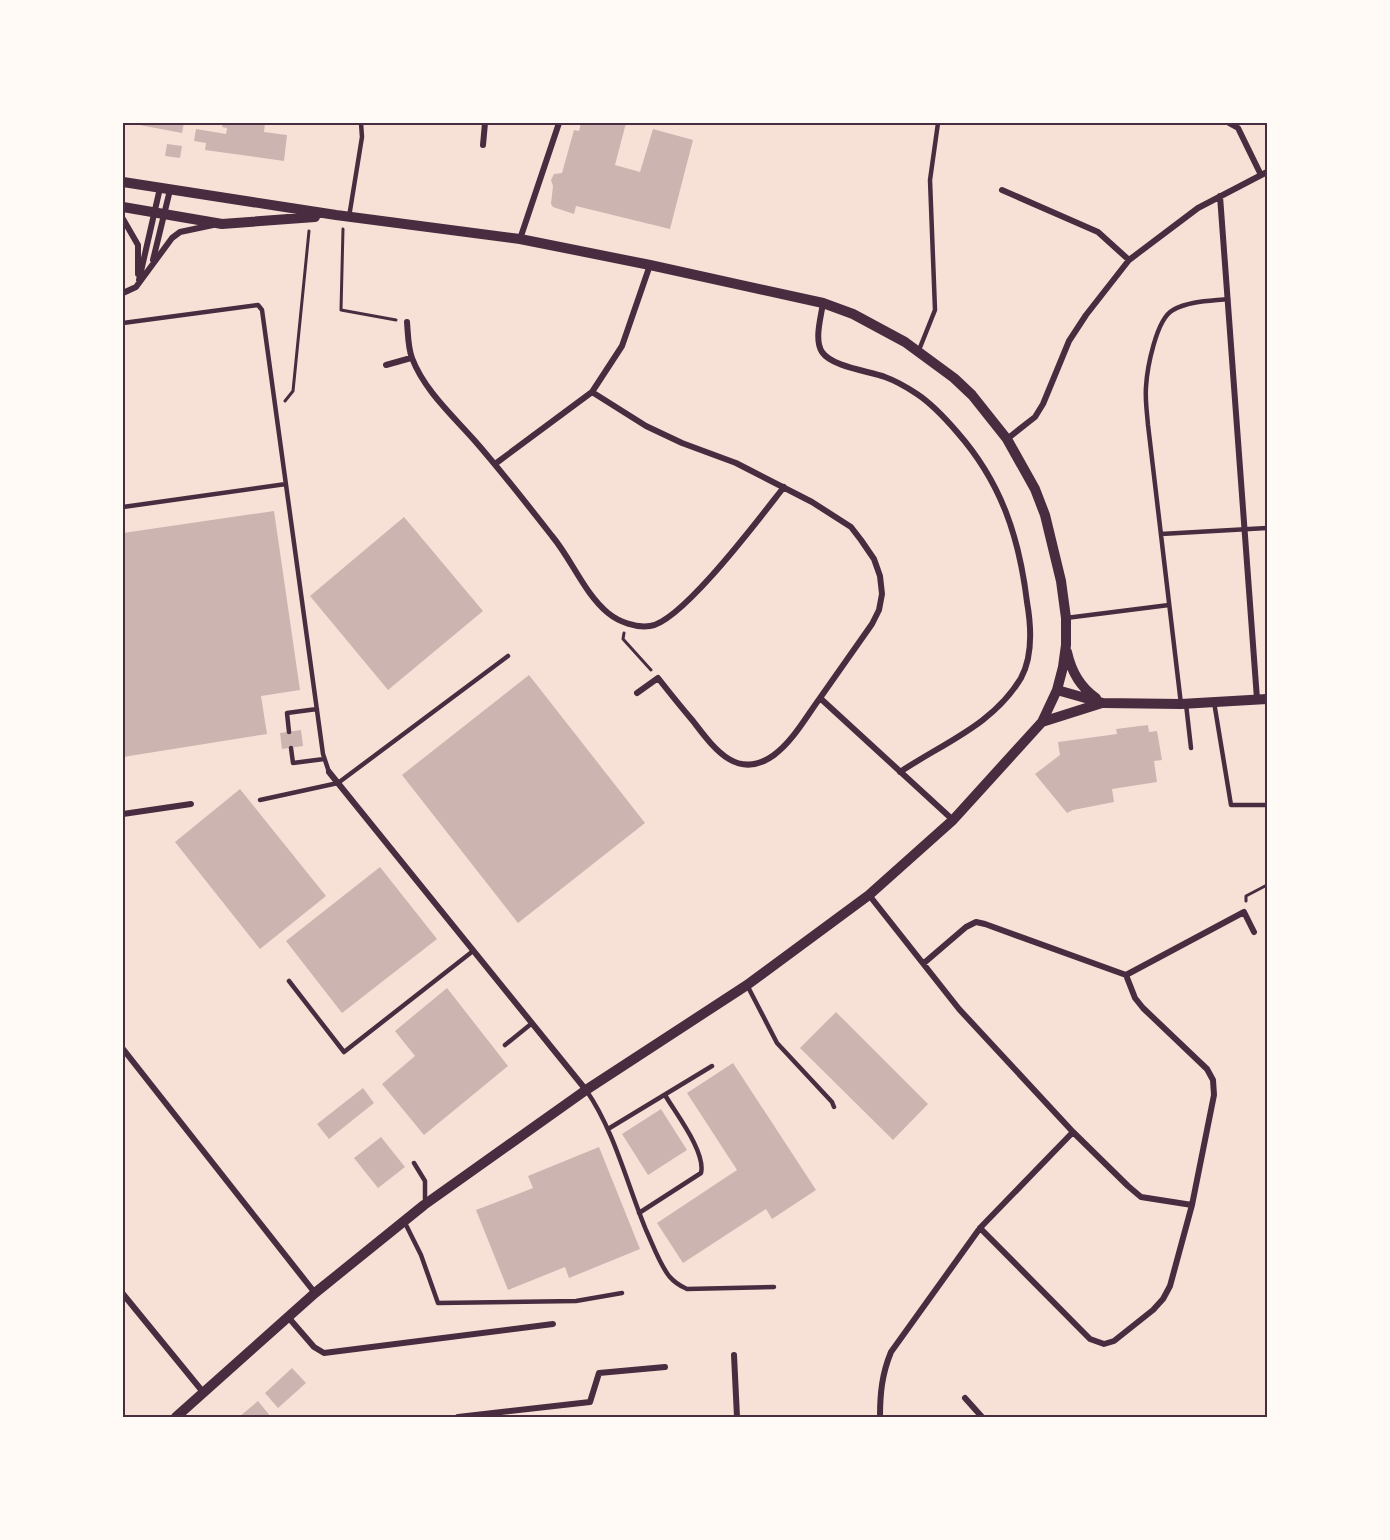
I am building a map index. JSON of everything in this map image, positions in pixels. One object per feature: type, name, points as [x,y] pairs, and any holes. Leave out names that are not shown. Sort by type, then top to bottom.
[{"type":"street","points":[[483,145],[485,123]]},
{"type":"street","points":[[520,239],[559,123]]},
{"type":"street","points":[[1007,439],[1035,417],[1043,405],[1072,335],[1129,261],[1198,208],[1264,173],[1238,128],[1229,123]]},
{"type":"street","points":[[123,182],[343,216],[520,239],[823,303],[853,314],[919,351],[960,384],[1007,439],[1035,489],[1045,515],[1061,580],[1066,618],[1066,645],[1057,690],[1042,722],[953,820],[869,895],[747,985],[586,1090],[424,1205],[315,1293],[176,1417]]},
{"type":"street","points":[[152,267],[165,189]]},
{"type":"street","points":[[138,284],[160,214],[165,189]]},
{"type":"street","points":[[1002,190],[1098,232],[1129,261]]},
{"type":"street","points":[[1057,690],[1103,703],[1184,704],[1262,699],[1245,529],[1221,196]]},
{"type":"street","points":[[123,207],[222,224]]},
{"type":"street","points":[[123,293],[138,284],[152,267],[165,245],[180,232],[222,224],[343,216]]},
{"type":"street","points":[[123,219],[138,245],[138,284]]},
{"type":"street","points":[[495,464],[592,392],[622,346],[650,265]]},
{"type":"street","points":[[823,303],[819,345],[823,354],[839,363],[887,378],[918,395],[943,416],[988,472],[1016,537],[1024,573],[1030,629],[1022,675],[1008,697],[980,724],[900,772]]},
{"type":"street","points":[[407,322],[411,357],[430,389],[495,464],[554,538],[595,599],[609,614],[626,623],[642,627],[652,626],[661,623],[682,608],[784,488]]},
{"type":"street","points":[[386,365],[411,357]]},
{"type":"street","points":[[592,392],[646,426],[719,456],[821,507],[851,527],[874,559],[880,576],[881,602],[876,618],[789,740],[774,755],[754,764],[743,764],[731,760],[716,750],[658,678],[637,693]]},
{"type":"street","points":[[1066,645],[1074,673],[1084,688],[1103,703]]},
{"type":"street","points":[[820,698],[953,820]]},
{"type":"street","points":[[1042,722],[1103,703]]},
{"type":"street","points":[[329,772],[586,1090]]},
{"type":"street","points":[[123,814],[191,804]]},
{"type":"street","points":[[869,895],[959,1008],[1073,1132],[1141,1197],[1192,1205]]},
{"type":"street","points":[[924,963],[966,927],[976,922],[1126,975],[1244,912],[1254,932]]},
{"type":"street","points":[[980,1228],[1090,1339],[1104,1344],[1114,1341],[1153,1310],[1170,1287],[1192,1205],[1214,1095],[1213,1080],[1207,1069],[1143,1008],[1135,998],[1126,975]]},
{"type":"street","points":[[123,1049],[315,1293]]},
{"type":"street","points":[[880,1417],[883,1372],[891,1352],[980,1228],[1073,1132]]},
{"type":"street","points":[[123,1294],[203,1392]]},
{"type":"street","points":[[288,1317],[314,1347],[324,1353],[553,1324]]},
{"type":"street","points":[[734,1356],[737,1417]]},
{"type":"street","points":[[458,1417],[513,1414],[590,1402],[599,1373],[664,1367]]},
{"type":"street","points":[[965,1398],[978,1416]]},
{"type":"lane","points":[[343,216],[362,137],[361,123]]},
{"type":"lane","points":[[919,351],[935,310],[930,180],[938,123]]},
{"type":"lane","points":[[1191,748],[1169,605],[1146,390],[1148,366],[1162,322],[1171,311],[1185,305],[1228,299]]},
{"type":"lane","points":[[123,323],[258,305],[262,310],[324,759],[329,772]]},
{"type":"lane","points":[[123,507],[286,484]]},
{"type":"lane","points":[[1161,534],[1267,528]]},
{"type":"lane","points":[[1066,618],[1169,605]]},
{"type":"lane","points":[[260,800],[338,783],[508,656]]},
{"type":"lane","points":[[1214,702],[1231,805],[1267,805]]},
{"type":"lane","points":[[289,732],[287,712],[317,709]]},
{"type":"lane","points":[[291,748],[293,763],[324,759]]},
{"type":"lane","points":[[290,981],[344,1052],[473,951]]},
{"type":"lane","points":[[747,985],[777,1043],[832,1102],[834,1107]]},
{"type":"lane","points":[[505,1045],[531,1024]]},
{"type":"lane","points":[[608,1129],[712,1066]]},
{"type":"lane","points":[[586,1090],[608,1129],[639,1213],[665,1270],[679,1286],[701,1290],[774,1287]]},
{"type":"lane","points":[[639,1213],[701,1173],[702,1169],[698,1152],[665,1095]]},
{"type":"lane","points":[[414,1163],[425,1181],[424,1205]]},
{"type":"lane","points":[[404,1221],[421,1255],[438,1303],[576,1301],[622,1293]]},
{"type":"path","points":[[343,216],[341,310],[407,322]]},
{"type":"path","points":[[276,412],[293,391],[311,217]]},
{"type":"path","points":[[626,623],[623,639],[658,678]]},
{"type":"path","points":[[1244,912],[1246,896],[1267,885]]},
{"type":"building","points":[[129,123],[184,123],[182,133]]},
{"type":"building","points":[[223,123],[265,123],[264,132],[287,135],[284,161],[205,150],[206,143],[194,141],[196,129],[226,134],[227,128],[222,127]]},
{"type":"building","points":[[581,123],[626,123],[615,165],[640,172],[653,129],[693,140],[670,229],[576,206],[574,214],[553,207],[551,180],[554,174],[562,173],[574,130],[579,131]]},
{"type":"building","points":[[167,144],[182,146],[180,158],[165,156]]},
{"type":"building","points":[[274,511],[300,690],[261,696],[267,734],[123,757],[123,533]]},
{"type":"building","points":[[404,517],[483,611],[388,690],[310,596]]},
{"type":"building","points":[[529,675],[645,823],[518,923],[402,775]]},
{"type":"building","points":[[1148,725],[1149,732],[1157,731],[1162,760],[1154,761],[1157,782],[1112,789],[1114,802],[1067,813],[1035,774],[1060,755],[1058,742],[1117,734],[1116,729]]},
{"type":"building","points":[[301,730],[303,746],[282,749],[280,733]]},
{"type":"building","points":[[240,789],[326,896],[260,949],[175,842]]},
{"type":"building","points":[[380,867],[437,939],[342,1013],[286,941]]},
{"type":"building","points":[[447,988],[508,1066],[424,1135],[382,1084],[415,1056],[395,1031]]},
{"type":"building","points":[[836,1012],[928,1104],[893,1140],[800,1048]]},
{"type":"building","points":[[733,1063],[816,1190],[772,1219],[766,1209],[683,1263],[657,1223],[737,1170],[687,1093]]},
{"type":"building","points":[[363,1088],[374,1103],[329,1139],[317,1124]]},
{"type":"building","points":[[661,1109],[687,1150],[648,1175],[622,1134]]},
{"type":"building","points":[[381,1137],[405,1167],[378,1188],[354,1158]]},
{"type":"building","points":[[599,1147],[640,1249],[569,1278],[565,1267],[508,1290],[476,1210],[533,1188],[528,1176]]},
{"type":"building","points":[[292,1368],[306,1383],[278,1408],[265,1393]]},
{"type":"building","points":[[258,1401],[271,1417],[239,1417]]}]
